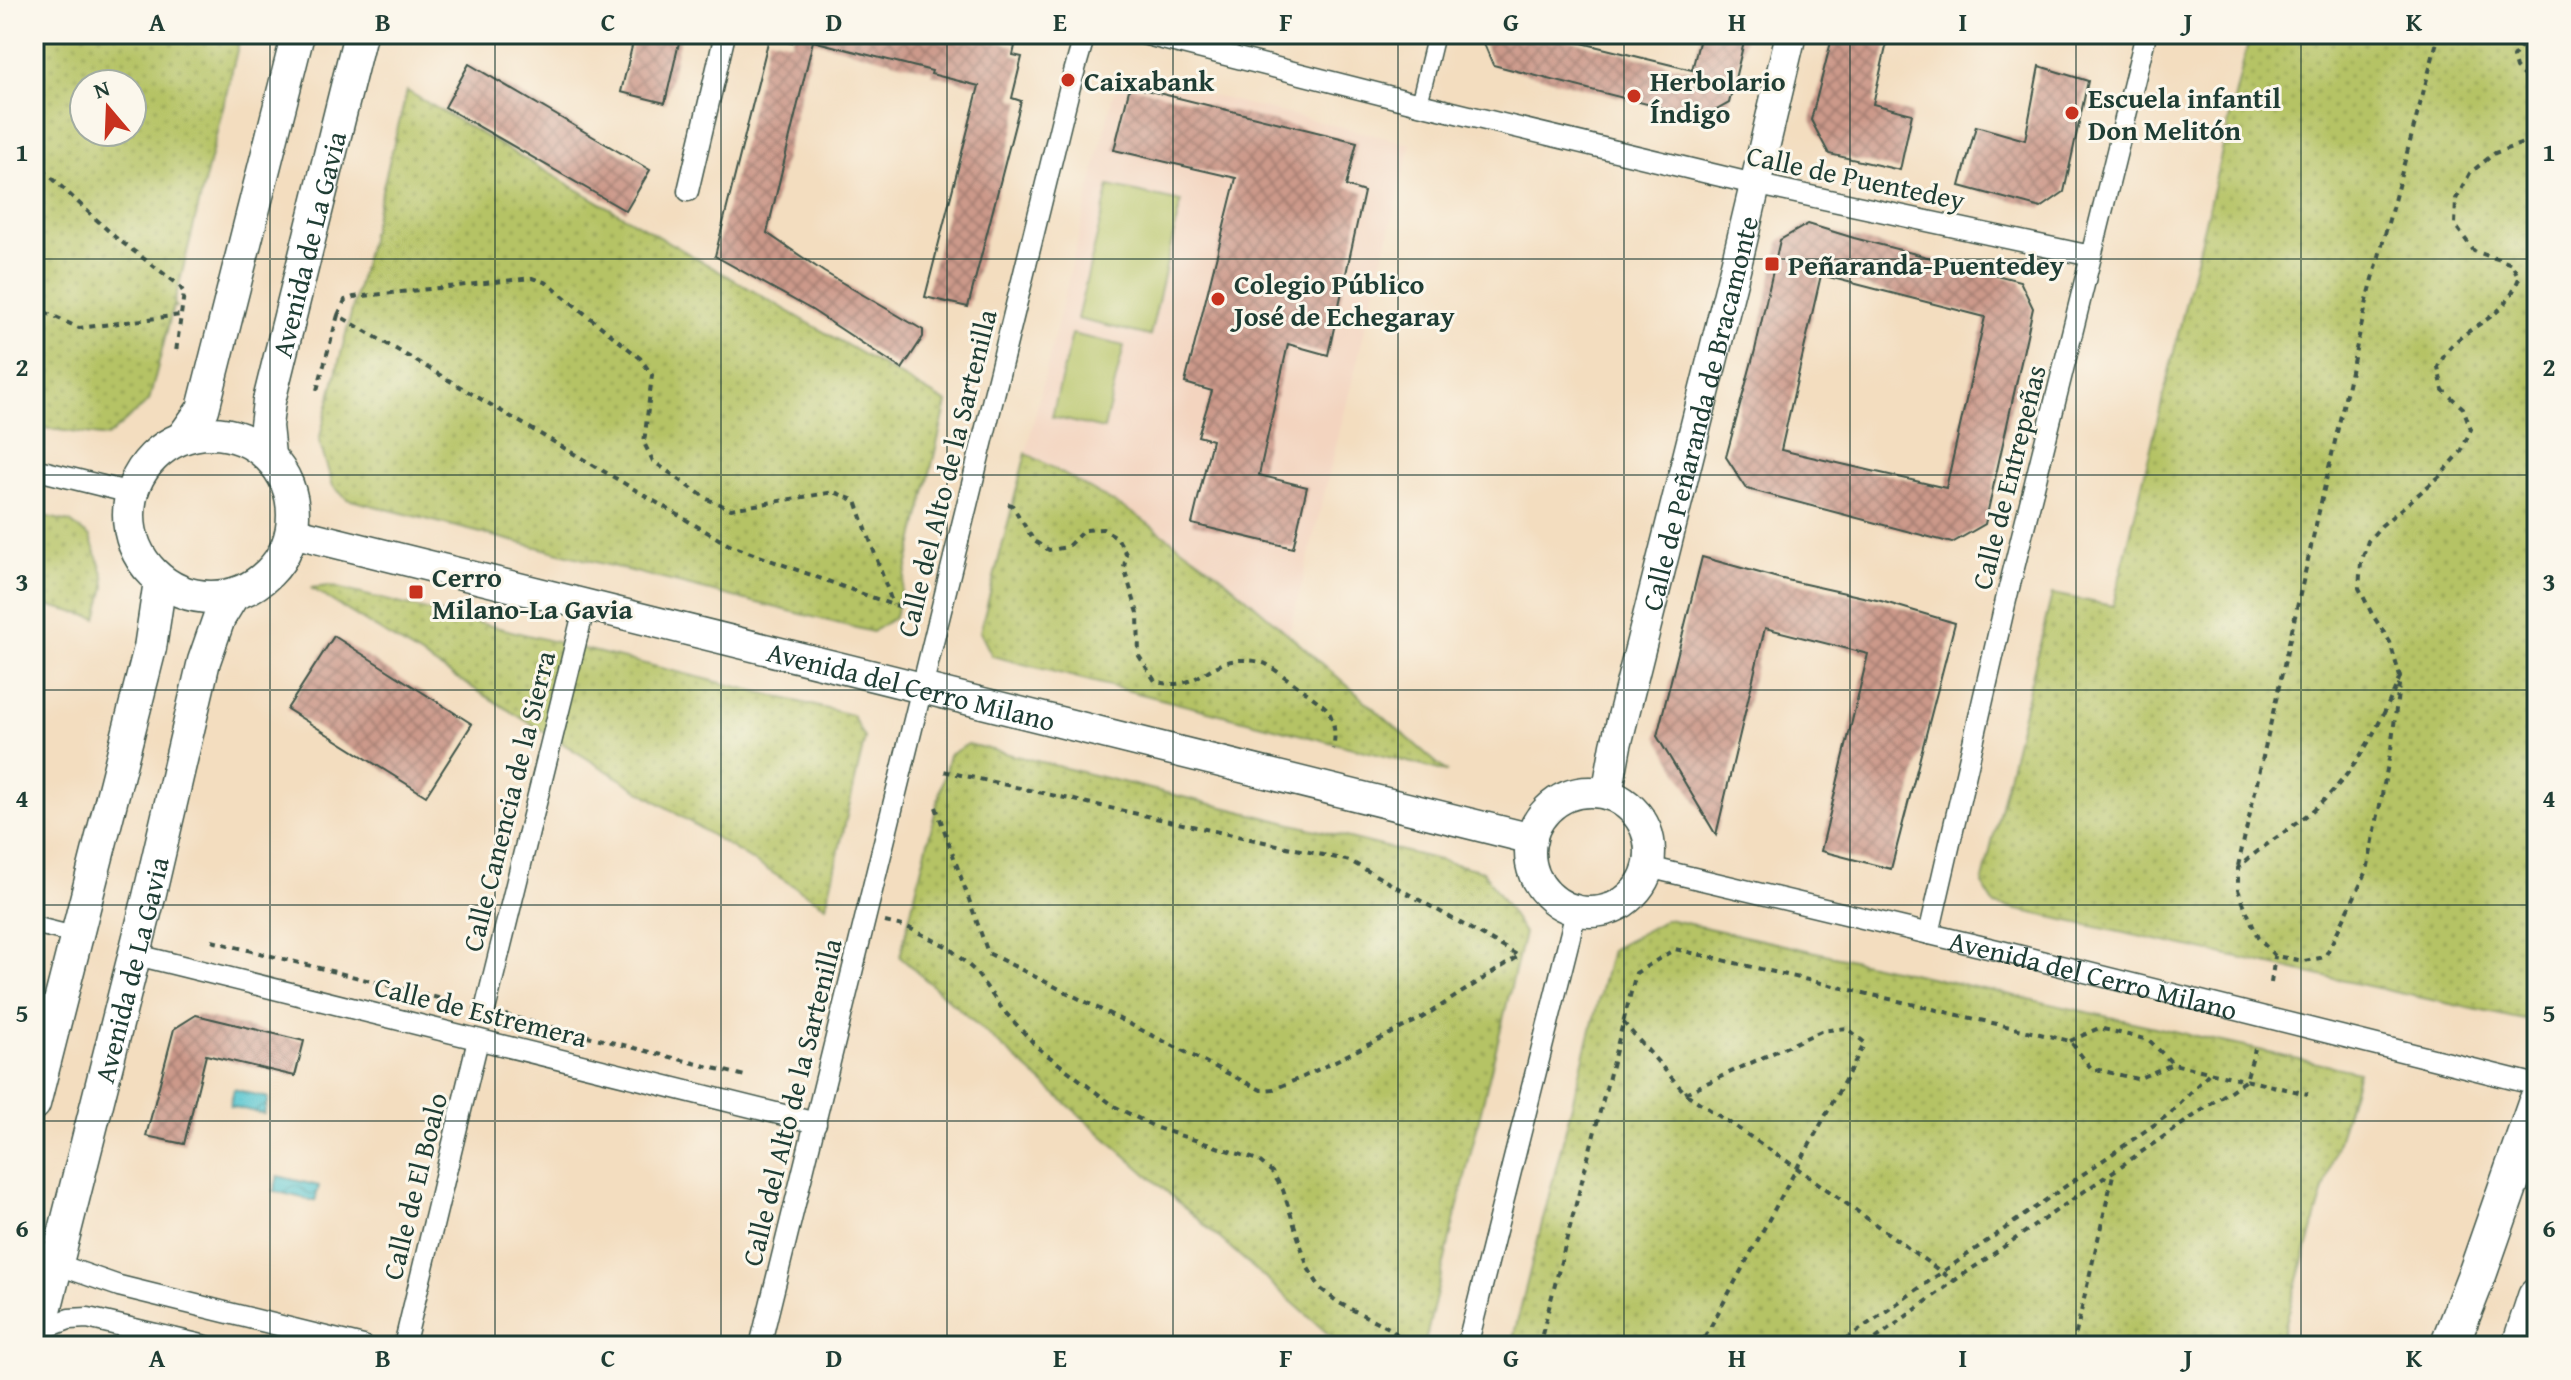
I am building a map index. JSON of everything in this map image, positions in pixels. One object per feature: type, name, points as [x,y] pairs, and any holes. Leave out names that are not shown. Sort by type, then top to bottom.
[{"type":"highway","points":[[2449,1346],[2537,1104]]},
{"type":"highway","points":[[2520,1346],[2537,1299]]},
{"type":"main road","points":[[183,437],[203,409],[298,34]]},
{"type":"main road","name":"Avenida de La Gavia","points":[[269,455],[266,426],[269,401],[360,34]]},
{"type":"main road","name":"Calle de Peñaranda de Bracamonte","points":[[1607,794],[1619,730],[1791,34]]},
{"type":"main road","points":[[213,432],[243,439],[269,455],[282,472],[294,510],[292,532],[281,559],[260,581],[233,595],[207,598],[182,593],[160,581],[138,555],[128,522],[131,493],[143,467],[161,449],[183,437],[213,432]]},
{"type":"main road","name":"Avenida del Cerro Milano","points":[[292,532],[1532,839]]},
{"type":"main road","name":"Avenida de La Gavia","points":[[34,1104],[150,648],[160,581]]},
{"type":"main road","name":"Avenida de La Gavia","points":[[38,1338],[149,897],[204,661],[219,618],[233,595]]},
{"type":"main road","points":[[1588,791],[1607,794],[1634,810],[1643,822],[1650,852],[1648,867],[1641,885],[1628,900],[1611,910],[1576,912],[1559,904],[1544,889],[1530,856],[1532,839],[1539,821],[1551,805],[1568,796],[1588,791]]},
{"type":"street","points":[[688,191],[725,34]]},
{"type":"street","name":"Calle del Alto de la Sartenilla","points":[[760,1346],[1085,34]]},
{"type":"street","name":"Calle de Puentedey","points":[[1143,34],[1754,184],[2091,256]]},
{"type":"street","points":[[1419,104],[1436,34]]},
{"type":"street","name":"Calle de Entrepeñas","points":[[1929,934],[2006,600],[2146,34]]},
{"type":"street","points":[[34,469],[131,493]]},
{"type":"street","name":"Calle Canencia de la Sierra","points":[[485,1010],[585,605]]},
{"type":"street","name":"Avenida del Cerro Milano","points":[[1648,867],[2537,1085]]},
{"type":"street","points":[[1467,1346],[1576,912]]},
{"type":"street","points":[[34,925],[78,936]]},
{"type":"street","name":"Calle de Estremera","points":[[133,954],[816,1123]]},
{"type":"street","name":"Calle de El Boalo","points":[[404,1346],[478,1040]]},
{"type":"street","points":[[56,1264],[119,1286],[363,1346]]},
{"type":"street","points":[[38,1338],[69,1319],[88,1318],[206,1346]]},
{"type":"path","points":[[2439,34],[2367,301],[2238,868],[2238,890],[2258,938],[2275,956],[2304,961],[2325,957],[2367,871],[2391,749],[2400,677],[2390,642],[2359,588],[2361,563],[2368,541],[2381,526],[2440,476],[2461,452],[2471,429],[2463,408],[2443,390],[2438,367],[2450,347],[2496,315],[2513,295],[2519,278],[2512,264],[2474,251],[2455,225],[2456,199],[2470,173],[2495,153],[2537,138]]},
{"type":"path","points":[[2530,34],[2513,57],[2516,68],[2537,89]]},
{"type":"path","points":[[34,161],[115,237],[179,285],[184,293],[176,352]]},
{"type":"path","points":[[317,390],[345,300],[532,278],[547,283],[640,358],[652,375],[644,443],[653,461],[707,499],[731,509],[834,492],[856,501],[893,605]]},
{"type":"path","points":[[34,307],[79,328],[181,315]]},
{"type":"path","points":[[338,315],[729,545],[905,607]]},
{"type":"path","points":[[1008,504],[1012,505],[1034,541],[1049,550],[1067,547],[1084,530],[1103,529],[1117,537],[1126,554],[1124,568],[1138,613],[1139,656],[1155,681],[1170,686],[1193,681],[1219,664],[1240,660],[1264,663],[1327,709],[1334,726],[1333,749]]},
{"type":"path","points":[[2238,868],[2313,810],[2342,781],[2383,720],[2400,677]]},
{"type":"path","points":[[936,807],[988,953],[1261,1090],[1274,1089],[1303,1077],[1420,1019],[1519,956],[1350,861],[943,771]]},
{"type":"path","points":[[865,917],[907,927],[948,947],[975,971],[1003,1010],[1038,1048],[1114,1106],[1157,1128],[1258,1160],[1272,1172],[1283,1190],[1308,1268],[1321,1289],[1339,1303],[1391,1329],[1409,1346]]},
{"type":"path","points":[[1539,1346],[1636,973],[1679,948],[2070,1041],[2099,1028],[2149,1040],[2173,1064],[2308,1094]]},
{"type":"path","points":[[2271,983],[2275,956]]},
{"type":"path","points":[[1623,1022],[1685,1093],[1797,1168],[1954,1281]]},
{"type":"path","points":[[1685,1093],[1821,1031],[1847,1028],[1865,1043],[1700,1346]]},
{"type":"path","points":[[2070,1041],[2091,1068],[2137,1079],[2173,1064]]},
{"type":"path","points":[[1866,1346],[1954,1281],[2246,1080],[2255,1049]]},
{"type":"path","points":[[1836,1346],[2171,1113],[2210,1072]]},
{"type":"path","points":[[2073,1346],[2113,1173]]},
{"type":"shaded area","name":"Colegio Público José de Echegaray","points":[[1139,78],[1411,144],[1289,635],[1219,574],[1137,515],[1026,453],[1114,91]]},
{"type":"green space","points":[[34,34],[241,34],[174,304],[177,307],[173,307],[149,401],[107,437],[44,428],[34,419]]},
{"type":"green space","points":[[2250,34],[2537,34],[2537,979],[2524,1020],[1995,905],[1982,884],[2052,594],[2113,606]]},
{"type":"green space","points":[[407,91],[947,403],[895,617],[872,632],[347,499],[333,486],[319,441]]},
{"type":"green space","points":[[1109,186],[1181,202],[1150,336],[1077,319]]},
{"type":"green space","points":[[1072,334],[1124,346],[1104,429],[1052,417]]},
{"type":"green space","points":[[1026,453],[1136,515],[1219,574],[1447,772],[992,656],[980,632]]},
{"type":"green space","points":[[34,514],[70,522],[90,537],[105,587],[97,618],[34,602]]},
{"type":"green space","points":[[329,586],[852,715],[865,738],[826,906],[311,588]]},
{"type":"green space","points":[[968,744],[1483,871],[1524,933],[1424,1346],[1342,1346],[900,957],[949,755]]},
{"type":"green space","points":[[1667,919],[2358,1072],[2279,1346],[1511,1346],[1611,950]]},
{"type":"water","points":[[234,1089],[268,1098],[264,1114],[230,1106]]},
{"type":"water","points":[[278,1176],[319,1186],[315,1201],[274,1191]]},
{"type":"building","points":[[635,34],[681,34],[665,103],[621,92]]},
{"type":"building","points":[[794,34],[965,34],[1015,46],[1013,55],[1022,57],[1012,98],[1021,101],[968,307],[925,297],[979,86],[813,41],[767,233],[824,272],[923,330],[923,337],[902,369],[812,310],[715,256],[769,38],[792,43]]},
{"type":"building","points":[[1480,34],[1545,34],[1692,70],[1701,34],[1746,34],[1729,103],[1702,118],[1493,65]]},
{"type":"building","points":[[1833,34],[1889,34],[1873,104],[1912,114],[1900,170],[1829,154],[1811,120]]},
{"type":"building","points":[[469,64],[650,170],[626,211],[445,107]]},
{"type":"building","points":[[2039,66],[2088,81],[2064,192],[2041,208],[1960,186],[1976,126],[2025,140]]},
{"type":"building","points":[[1130,86],[1357,142],[1346,186],[1364,192],[1328,355],[1288,344],[1259,475],[1307,487],[1293,548],[1192,524],[1212,440],[1198,436],[1212,391],[1185,383],[1236,178],[1114,150]]},
{"type":"building","points":[[1808,224],[2020,281],[2033,308],[1985,524],[1952,543],[1747,489],[1726,457],[1780,240]],"holes":[[[1821,275],[1985,317],[1946,488],[1781,450]]]},
{"type":"building","points":[[1702,557],[1881,601],[1955,623],[1891,869],[1821,851],[1868,654],[1765,628],[1716,835],[1657,736]]},
{"type":"building","points":[[334,636],[472,724],[426,796],[287,709]]},
{"type":"building","points":[[196,1015],[304,1041],[295,1076],[206,1055],[184,1144],[146,1136],[174,1029]]},
{"type":"place","name":"Caixabank","points":[[1068,80]]},
{"type":"place","name":"Herbolario Índigo","points":[[1634,96]]},
{"type":"place","name":"Escuela infantil Don Melitón","points":[[2072,113]]},
{"type":"place","name":"Peñaranda-Puentedey","points":[[1772,264]]},
{"type":"place","name":"Colegio Público José de Echegaray","points":[[1218,299]]},
{"type":"place","name":"Cerro Milano-La Gavia","points":[[416,592]]}]
